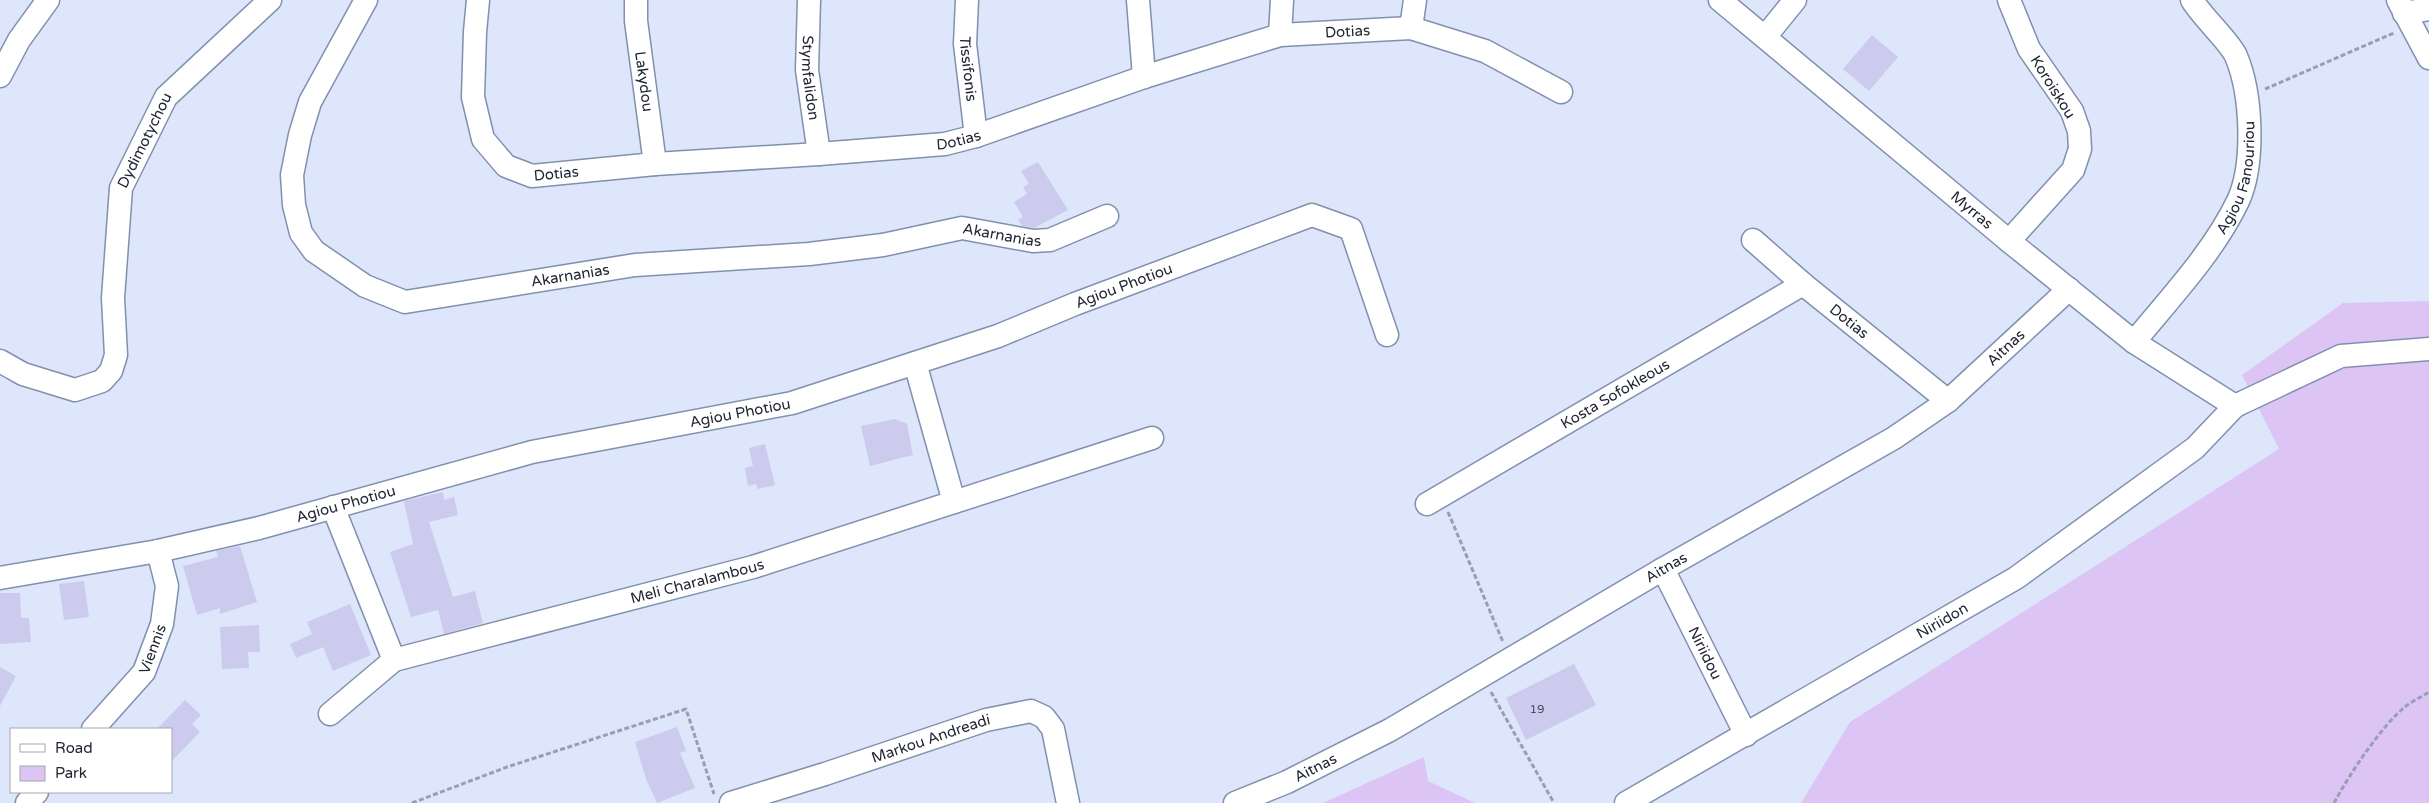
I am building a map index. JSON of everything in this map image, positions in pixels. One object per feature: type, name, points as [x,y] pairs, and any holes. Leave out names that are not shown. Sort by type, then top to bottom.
[{"type":"street","points":[[0,76],[19,40],[48,0]]},
{"type":"street","name":"Dydimotychou","points":[[0,361],[23,374],[75,390],[102,381],[111,371],[116,355],[113,298],[121,188],[166,97],[270,0]]},
{"type":"street","name":"Akarnanias","points":[[366,0],[310,102],[300,135],[292,175],[294,206],[301,233],[314,251],[365,286],[405,302],[635,265],[809,254],[883,245],[962,228],[1033,241],[1050,240],[1107,216]]},
{"type":"street","name":"Dotias","points":[[478,0],[474,32],[473,97],[483,139],[506,166],[532,176],[655,164],[945,144],[976,136],[1144,77],[1280,35],[1411,28],[1485,51],[1561,92]]},
{"type":"street","name":"Lakydou","points":[[636,0],[636,21],[655,164]]},
{"type":"street","name":"Stymfalidon","points":[[808,0],[807,70],[819,154]]},
{"type":"street","name":"Tissifonis","points":[[967,0],[965,44],[976,136]]},
{"type":"street","points":[[1138,0],[1144,77]]},
{"type":"street","points":[[1280,35],[1282,0]]},
{"type":"street","points":[[1411,28],[1415,0]]},
{"type":"street","name":"Myrras","points":[[1720,0],[2009,241],[2134,342],[2234,406]]},
{"type":"street","points":[[1765,37],[1795,0]]},
{"type":"street","name":"Koroiskou","points":[[2009,0],[2029,49],[2072,111],[2078,131],[2080,149],[2073,170],[2009,241]]},
{"type":"street","name":"Agiou Fanouriou","points":[[2134,342],[2210,248],[2238,200],[2249,154],[2247,97],[2236,55],[2199,12],[2192,0]]},
{"type":"street","points":[[2429,8],[2404,13],[2429,58]]},
{"type":"street","name":"Agiou Photiou","points":[[0,578],[158,551],[259,528],[532,452],[792,403],[998,336],[1075,304],[1312,215],[1351,229],[1387,335]]},
{"type":"street","name":"Dotias","points":[[1754,240],[1803,284],[1948,401]]},
{"type":"street","name":"Kosta Sofokleous","points":[[1434,500],[1803,284]]},
{"type":"street","name":"Aitnas","points":[[1235,803],[1287,782],[1390,730],[1663,570],[1894,438],[1948,401],[2068,289]]},
{"type":"street","points":[[2234,406],[2342,356],[2429,348]]},
{"type":"street","points":[[914,363],[954,502]]},
{"type":"street","name":"Niriidon","points":[[1626,803],[2016,578],[2195,448],[2234,406]]},
{"type":"street","name":"Meli Charalambous","points":[[394,660],[753,567],[1152,438]]},
{"type":"street","points":[[330,714],[394,660],[333,507]]},
{"type":"street","name":"Viennis","points":[[94,728],[144,672],[162,624],[167,586],[158,551]]},
{"type":"street","name":"Niriidou","points":[[1663,570],[1746,735]]},
{"type":"street","name":"Markou Andreadi","points":[[732,803],[986,720],[1031,711],[1044,717],[1053,728],[1068,803]]},
{"type":"street","points":[[27,803],[36,793]]},
{"type":"path","points":[[2247,97],[2404,13]]},
{"type":"path","points":[[1434,500],[1511,659]]},
{"type":"path","points":[[1482,676],[1554,803]]},
{"type":"path","points":[[2334,803],[2363,756],[2393,720],[2405,707],[2429,692]]},
{"type":"path","points":[[412,803],[507,767],[686,709],[718,803]]},
{"type":"green space","points":[[2429,301],[2429,803],[1801,803],[1850,722],[2279,449],[2242,375],[2343,303]]},
{"type":"green space","points":[[1424,757],[1428,781],[1475,803],[1323,803]]},
{"type":"building","points":[[1872,35],[1898,57],[1869,91],[1843,69]]},
{"type":"building","points":[[1038,162],[1068,210],[1034,228],[1022,226],[1018,220],[1023,217],[1014,202],[1027,194],[1023,187],[1029,184],[1021,171]]},
{"type":"building","points":[[895,419],[907,424],[913,455],[870,466],[861,426]]},
{"type":"building","points":[[765,444],[775,485],[758,489],[756,484],[748,486],[745,468],[753,466],[749,448]]},
{"type":"building","points":[[443,492],[444,500],[454,497],[458,515],[429,522],[453,597],[475,591],[483,623],[444,634],[438,610],[411,617],[390,552],[413,544],[404,501]]},
{"type":"building","points":[[240,546],[257,602],[220,614],[220,608],[197,615],[183,566],[218,557],[216,551]]},
{"type":"building","points":[[84,581],[89,617],[64,620],[59,584]]},
{"type":"building","points":[[0,593],[20,593],[21,618],[29,618],[31,642],[0,644]]},
{"type":"building","points":[[350,604],[371,655],[333,671],[323,647],[296,658],[290,644],[312,634],[307,622]]},
{"type":"building","points":[[259,625],[260,652],[248,652],[249,668],[222,669],[220,627]]},
{"type":"building","points":[[1574,664],[1596,705],[1526,740],[1506,698]]},
{"type":"building","points":[[0,667],[16,676],[0,706]]},
{"type":"building","points":[[185,700],[201,715],[192,724],[200,732],[172,761],[172,728],[158,728]]},
{"type":"building","points":[[677,727],[686,751],[680,753],[695,788],[657,803],[646,779],[635,742]]}]
